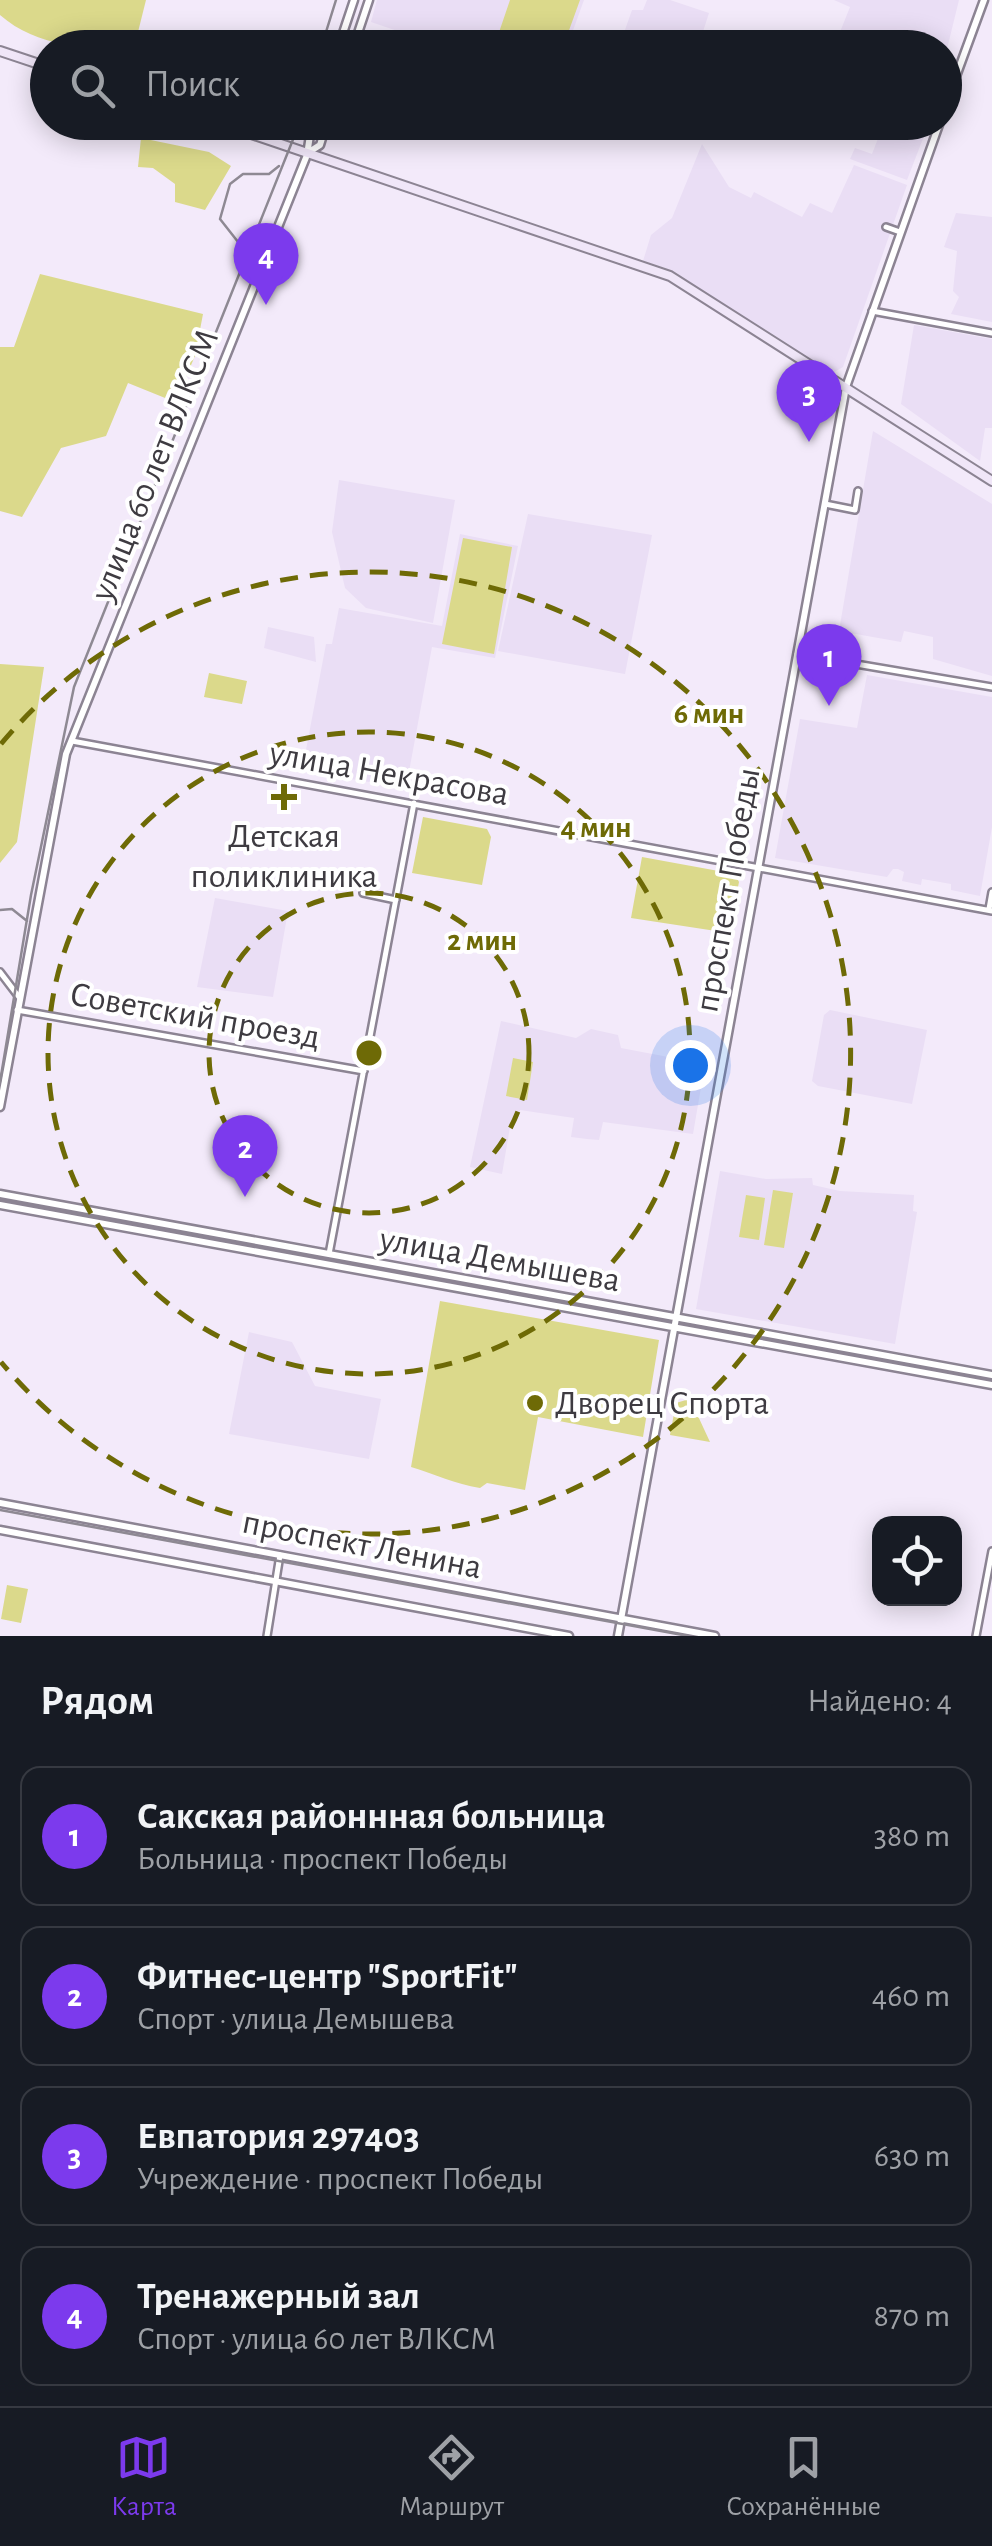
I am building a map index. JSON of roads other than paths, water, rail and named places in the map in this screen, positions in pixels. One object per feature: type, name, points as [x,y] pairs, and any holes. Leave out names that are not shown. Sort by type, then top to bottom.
[{"type":"main road","points":[[0,52],[30,61]]},
{"type":"main road","points":[[269,140],[670,276],[992,481]]},
{"type":"street","points":[[344,30],[354,0]]},
{"type":"street","points":[[359,30],[369,0]]},
{"type":"street","points":[[962,60],[984,0]]},
{"type":"street","name":"улица 60 лет ВЛКСМ","points":[[0,1107],[58,786],[72,742],[308,153],[310,140]]},
{"type":"street","name":"улица 60 лет ВЛКСМ","points":[[308,153],[322,140]]},
{"type":"street","name":"проспект Победы","points":[[618,1636],[846,388],[933,140]]},
{"type":"street","points":[[886,227],[900,232]]},
{"type":"street","points":[[872,310],[992,333]]},
{"type":"street","points":[[824,504],[855,510],[858,491]]},
{"type":"street","points":[[797,654],[992,686]]},
{"type":"street","name":"улица Некрасова","points":[[72,742],[991,910]]},
{"type":"street","points":[[329,1265],[414,803]]},
{"type":"street","points":[[991,910],[992,892]]},
{"type":"street","points":[[363,893],[396,900]]},
{"type":"street","points":[[0,972],[19,997]]},
{"type":"street","name":"Советский проезд","points":[[17,1010],[365,1072]]},
{"type":"street","name":"улица Демышева","points":[[0,1194],[992,1374]]},
{"type":"street","name":"улица Демышева","points":[[0,1205],[992,1385]]},
{"type":"street","points":[[78,1219],[80,1209]]},
{"type":"street","name":"проспект Ленина","points":[[0,1503],[715,1636]]},
{"type":"street","name":"проспект Ленина","points":[[0,1530],[569,1636]]},
{"type":"street","points":[[976,1636],[992,1551]]},
{"type":"street","points":[[266,1636],[280,1555]]},
{"type":"tram line","points":[[327,30],[336,0]]},
{"type":"tram line","points":[[0,1082],[31,895],[74,687],[293,140]]},
{"type":"tram line","points":[[237,262],[242,247],[220,219],[230,184],[243,174],[269,174],[279,166]]},
{"type":"tram line","points":[[0,910],[12,909],[27,921]]},
{"type":"tram line","points":[[0,1510],[688,1636]]},
{"type":"place","name":"Тренажерный зал","points":[[266,305]]},
{"type":"place","name":"Евпатория 297403","points":[[809,442]]},
{"type":"place","name":"Сакская районнная больница","points":[[829,706]]},
{"type":"place","name":"Детская поликлиника","points":[[284,797]]},
{"type":"place","name":"Фитнес-центр \"SportFit\"","points":[[245,1197]]},
{"type":"place","name":"Дворец Спорта","points":[[535,1403]]}]
